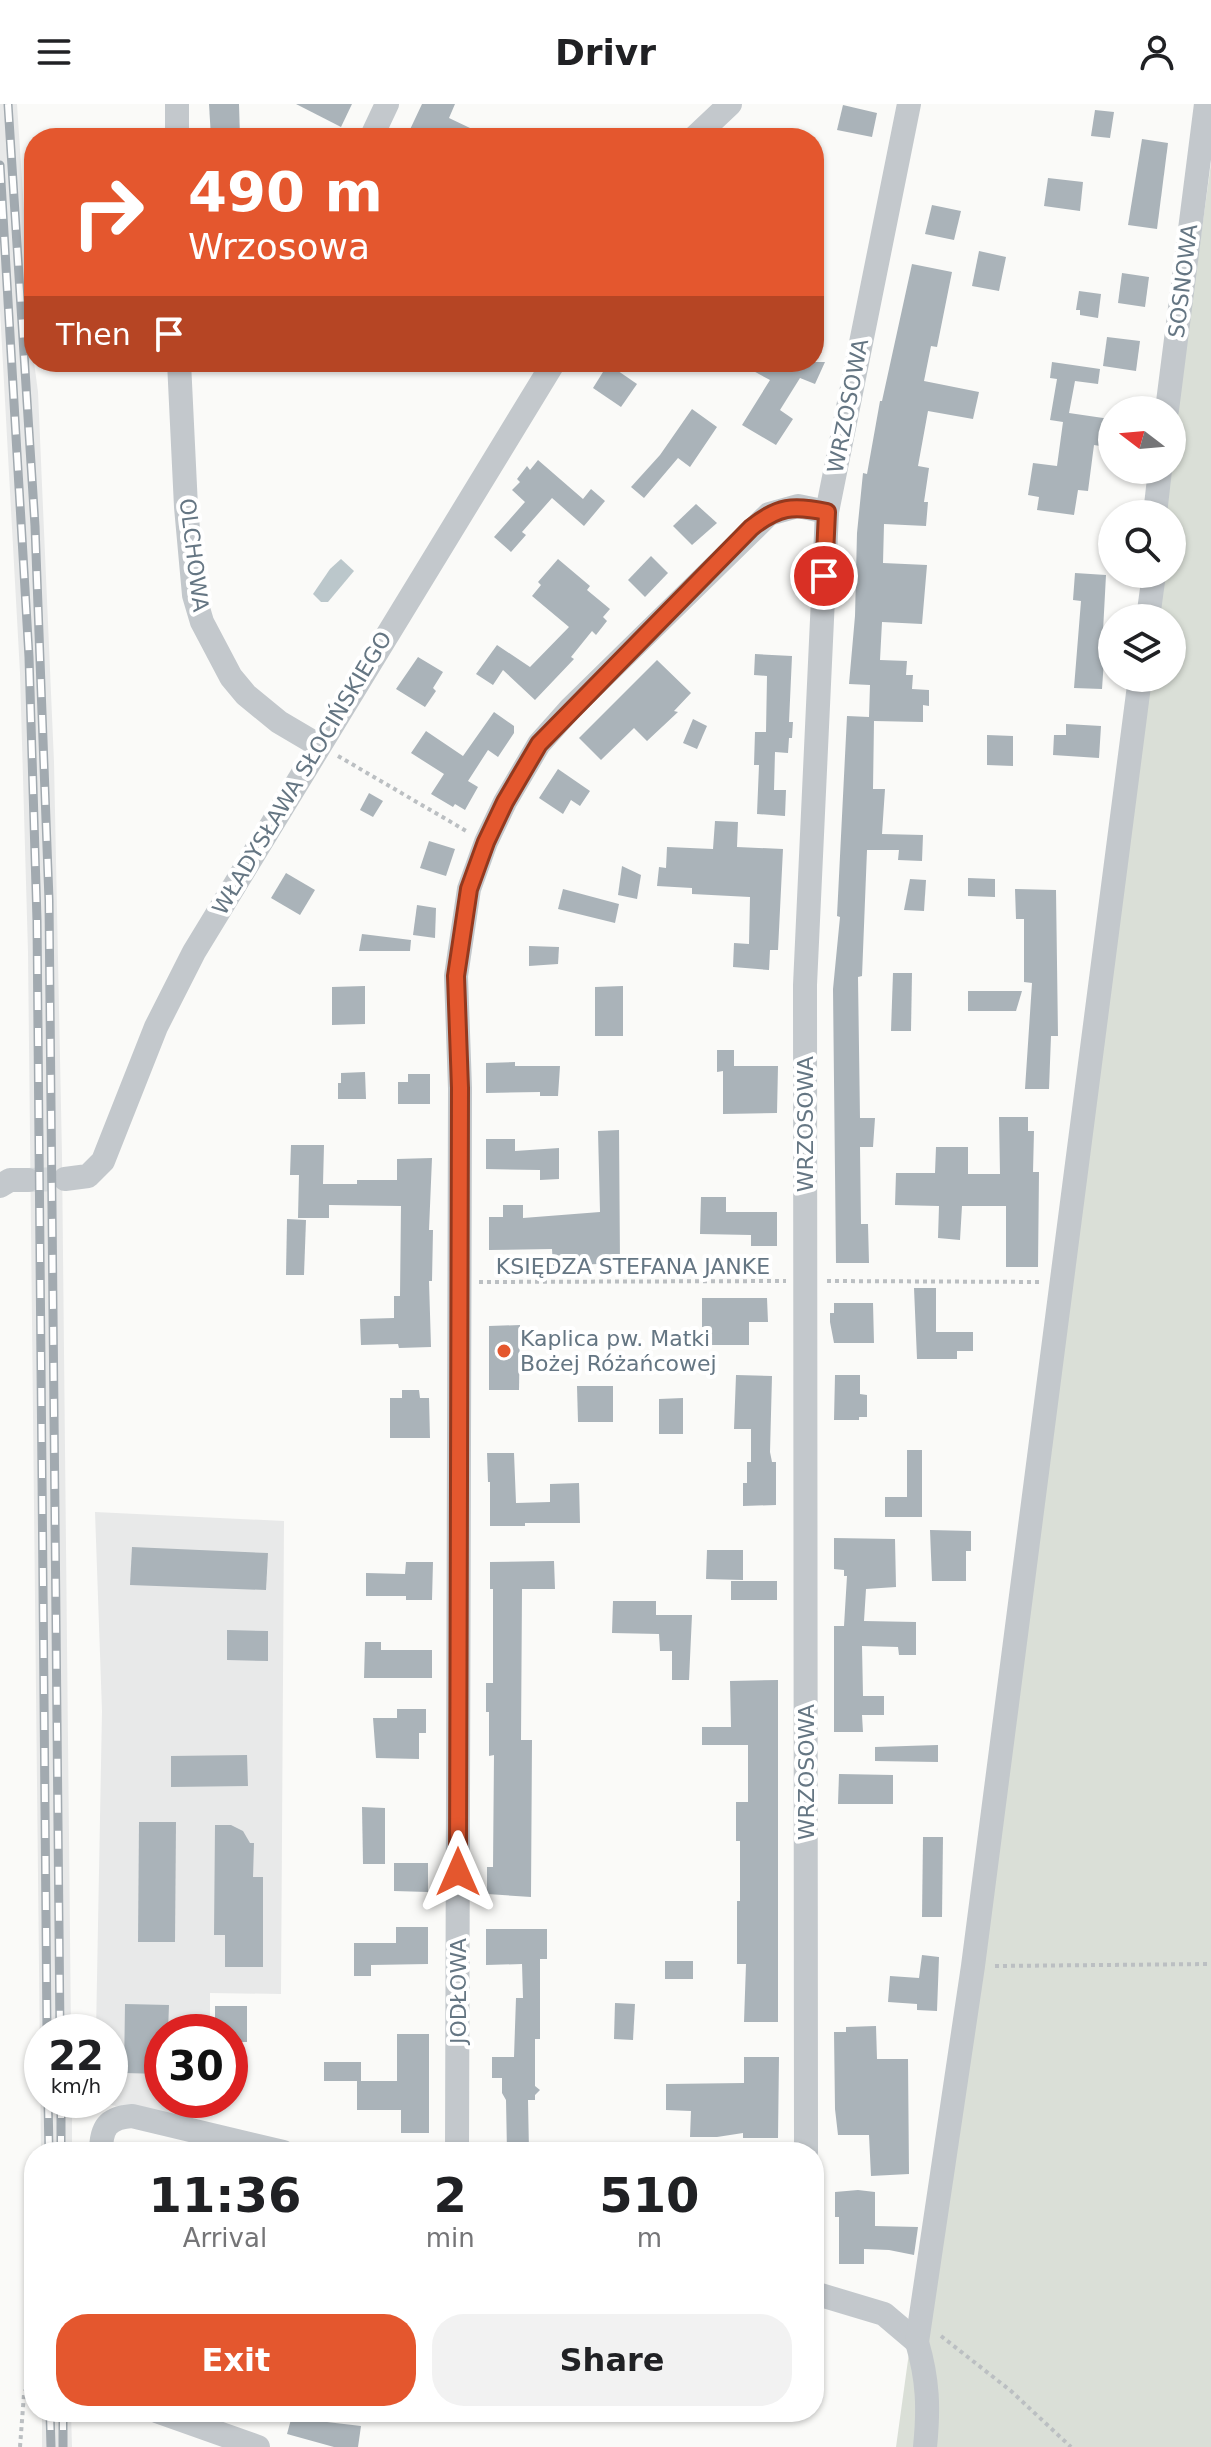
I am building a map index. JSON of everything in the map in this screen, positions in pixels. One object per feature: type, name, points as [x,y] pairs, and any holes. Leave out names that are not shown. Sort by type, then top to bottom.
[{"type":"street","points":[[177,104],[177,128]]},
{"type":"street","points":[[376,128],[387,104]]},
{"type":"street","points":[[705,128],[730,104]]},
{"type":"street","name":"WRZOSOWA","points":[[806,2142],[805,985],[827,512],[909,104]]},
{"type":"street","name":"SOSNOWA","points":[[1169,396],[1206,104]]},
{"type":"street","name":"OLCHOWA","points":[[179,372],[186,507],[194,595],[202,622],[231,677],[246,695],[279,722],[318,745]]},
{"type":"street","name":"WŁADYSŁAWA SŁOCIŃSKIEGO","points":[[65,1179],[88,1176],[103,1161],[176,985],[318,745],[548,372]]},
{"type":"street","name":"JODŁOWA","points":[[457,2142],[460,1088],[456,976],[469,889],[486,842],[539,744],[751,528],[769,514],[798,506],[827,512]]},
{"type":"street","points":[[925,2447],[926,2373],[912,2329],[973,1966],[1138,692]]},
{"type":"street","points":[[0,1186],[10,1180],[28,1180]]},
{"type":"street","points":[[103,2142],[105,2127],[116,2117],[132,2116],[241,2142]]},
{"type":"street","points":[[824,2296],[884,2314],[912,2329]]},
{"type":"street","points":[[187,2422],[258,2447]]},
{"type":"path","points":[[318,745],[486,842]]},
{"type":"path","points":[[805,1281],[1062,1282]]},
{"type":"path","name":"KSIĘDZA STEFANA JANKE","points":[[460,1282],[805,1281]]},
{"type":"path","points":[[973,1966],[1211,1964]]},
{"type":"path","points":[[912,2329],[1011,2391],[1071,2447]]},
{"type":"path","points":[[20,2447],[24,2394]]},
{"type":"shaded area","points":[[0,104],[17,104],[24,210],[24,372],[35,372],[38,392],[54,762],[62,1156],[71,2014],[40,2014],[28,952],[20,673],[0,310]]},
{"type":"shaded area","points":[[1211,163],[1211,2447],[896,2447],[1138,692],[1186,692],[1186,604],[1151,604],[1153,588],[1186,588],[1186,500],[1165,500],[1167,484],[1186,484],[1186,396],[1179,396]]},
{"type":"shaded area","points":[[341,559],[354,571],[328,602],[321,602],[313,594]]},
{"type":"shaded area","points":[[95,1512],[284,1521],[281,1994],[210,1993],[210,2014],[144,2014],[144,2112],[128,2109],[128,2014],[96,2014],[102,1711]]},
{"type":"shaded area","points":[[41,2118],[72,2118],[72,2142],[41,2142]]},
{"type":"shaded area","points":[[170,2118],[193,2118],[183,2121]]},
{"type":"shaded area","points":[[42,2422],[71,2422],[72,2447],[42,2447]]},
{"type":"building","points":[[209,104],[239,104],[240,128],[210,128]]},
{"type":"building","points":[[296,104],[352,104],[341,127]]},
{"type":"building","points":[[422,104],[455,104],[449,118],[470,128],[411,128]]},
{"type":"building","points":[[843,105],[877,113],[872,137],[837,130]]},
{"type":"building","points":[[1095,110],[1114,112],[1110,138],[1091,136]]},
{"type":"building","points":[[1142,139],[1168,143],[1157,229],[1128,225]]},
{"type":"building","points":[[1048,178],[1083,182],[1080,211],[1044,206]]},
{"type":"building","points":[[932,205],[961,211],[954,240],[925,234]]},
{"type":"building","points":[[979,251],[1006,257],[999,291],[972,286]]},
{"type":"building","points":[[912,264],[952,272],[937,347],[931,346],[924,381],[979,392],[973,419],[928,411],[918,466],[929,468],[924,502],[928,502],[926,526],[884,524],[883,563],[927,565],[922,624],[882,622],[880,660],[907,661],[906,675],[913,675],[912,689],[929,690],[929,706],[923,705],[923,722],[874,721],[873,789],[885,789],[882,834],[923,835],[922,861],[898,860],[899,850],[867,850],[862,976],[858,977],[860,1118],[875,1118],[873,1147],[860,1147],[861,1224],[868,1224],[869,1263],[836,1263],[833,989],[840,917],[837,916],[847,716],[869,717],[870,685],[849,684],[857,533],[863,473],[867,474],[880,401]]},
{"type":"building","points":[[1122,273],[1149,277],[1145,307],[1118,303]]},
{"type":"building","points":[[1079,291],[1101,294],[1098,318],[1080,315],[1080,310],[1076,310]]},
{"type":"building","points":[[1107,337],[1140,341],[1136,371],[1103,366]]},
{"type":"building","points":[[1052,362],[1100,369],[1098,384],[1075,381],[1069,413],[1098,417],[1098,446],[1094,445],[1088,491],[1078,490],[1074,515],[1037,510],[1039,497],[1028,495],[1033,463],[1057,466],[1063,422],[1050,420],[1057,379],[1050,378]]},
{"type":"building","points":[[603,372],[620,372],[637,384],[621,407],[593,388]]},
{"type":"building","points":[[755,372],[820,372],[815,384],[800,378],[780,410],[793,419],[776,445],[742,425],[770,380]]},
{"type":"building","points":[[692,409],[717,427],[690,467],[678,458],[644,498],[631,487],[660,455]]},
{"type":"building","points":[[538,460],[583,499],[591,489],[605,501],[584,526],[552,498],[522,532],[526,535],[511,552],[494,537],[525,502],[512,490],[520,482],[517,479],[527,466],[530,470]]},
{"type":"building","points":[[696,504],[717,523],[692,545],[673,526]]},
{"type":"building","points":[[651,556],[668,573],[645,597],[628,580]]},
{"type":"building","points":[[558,559],[590,586],[587,590],[610,609],[603,617],[607,621],[596,635],[592,631],[571,657],[574,659],[535,700],[503,670],[493,685],[476,674],[497,645],[530,667],[569,627],[532,596],[541,585],[538,582]]},
{"type":"building","points":[[1075,573],[1098,574],[1098,588],[1105,588],[1104,604],[1098,604],[1098,689],[1074,688],[1081,601],[1073,600]]},
{"type":"building","points":[[755,654],[792,656],[789,722],[793,722],[792,738],[789,738],[788,753],[775,752],[774,790],[786,790],[785,816],[757,814],[759,765],[754,765],[755,732],[766,732],[767,676],[754,675]]},
{"type":"building","points":[[418,657],[443,672],[433,688],[436,691],[425,707],[396,689]]},
{"type":"building","points":[[657,660],[691,693],[674,711],[678,712],[647,741],[634,728],[601,760],[579,738]]},
{"type":"building","points":[[494,712],[514,726],[514,733],[498,757],[488,750],[468,781],[478,787],[465,810],[455,804],[453,807],[431,794],[444,774],[411,753],[426,731],[463,756]]},
{"type":"building","points":[[693,719],[707,726],[697,749],[683,743]]},
{"type":"building","points":[[1066,724],[1101,726],[1099,758],[1053,755],[1054,735],[1066,735]]},
{"type":"building","points":[[987,735],[1013,736],[1013,766],[987,765]]},
{"type":"building","points":[[558,769],[590,791],[580,806],[571,800],[563,814],[539,798]]},
{"type":"building","points":[[369,793],[383,801],[373,817],[360,810]]},
{"type":"building","points":[[715,821],[738,822],[737,847],[783,849],[778,950],[770,950],[769,970],[733,967],[734,943],[749,944],[750,897],[692,894],[692,888],[657,886],[659,867],[666,868],[667,847],[713,849]]},
{"type":"building","points":[[429,841],[455,849],[446,876],[420,868]]},
{"type":"building","points":[[622,866],[641,875],[637,899],[618,895]]},
{"type":"building","points":[[286,873],[315,890],[300,915],[271,898]]},
{"type":"building","points":[[968,878],[995,879],[995,897],[968,896]]},
{"type":"building","points":[[910,879],[926,880],[924,911],[904,910]]},
{"type":"building","points":[[563,889],[619,904],[615,923],[558,909]]},
{"type":"building","points":[[1015,889],[1056,890],[1058,1036],[1051,1036],[1049,1089],[1025,1089],[1032,983],[1024,982],[1024,919],[1016,919]]},
{"type":"building","points":[[417,905],[436,908],[435,938],[413,935]]},
{"type":"building","points":[[362,934],[411,940],[410,951],[359,951]]},
{"type":"building","points":[[529,946],[559,947],[558,964],[529,966]]},
{"type":"building","points":[[893,973],[912,973],[911,1031],[891,1031]]},
{"type":"building","points":[[365,986],[365,1024],[332,1025],[332,987]]},
{"type":"building","points":[[623,986],[623,1036],[595,1036],[595,987]]},
{"type":"building","points":[[968,991],[1022,991],[1016,1011],[968,1011]]},
{"type":"building","points":[[717,1050],[734,1050],[734,1066],[778,1066],[777,1113],[723,1114],[723,1071],[717,1072]]},
{"type":"building","points":[[515,1062],[515,1066],[560,1066],[558,1096],[540,1096],[540,1092],[486,1093],[486,1063]]},
{"type":"building","points":[[365,1072],[366,1099],[338,1099],[341,1073]]},
{"type":"building","points":[[408,1074],[430,1074],[430,1104],[398,1104],[398,1082],[408,1082]]},
{"type":"building","points":[[999,1117],[1028,1117],[1028,1131],[1034,1131],[1033,1172],[1039,1172],[1038,1267],[1006,1267],[1006,1206],[962,1206],[960,1240],[938,1238],[939,1206],[895,1205],[896,1173],[935,1173],[936,1147],[968,1147],[968,1174],[1000,1174]]},
{"type":"building","points":[[619,1130],[620,1263],[553,1266],[552,1249],[489,1250],[489,1217],[503,1217],[503,1205],[523,1205],[523,1218],[600,1212],[598,1131]]},
{"type":"building","points":[[486,1139],[515,1139],[515,1151],[559,1148],[559,1179],[540,1180],[540,1170],[486,1169]]},
{"type":"building","points":[[291,1145],[324,1145],[323,1184],[397,1180],[397,1159],[432,1158],[429,1230],[433,1230],[432,1281],[429,1281],[431,1347],[361,1345],[360,1319],[394,1318],[394,1296],[400,1296],[401,1206],[329,1205],[329,1218],[298,1218],[299,1175],[290,1175]]},
{"type":"building","points":[[701,1197],[726,1197],[726,1212],[777,1212],[777,1246],[751,1246],[751,1235],[700,1234]]},
{"type":"building","points":[[287,1219],[306,1220],[304,1275],[286,1275]]},
{"type":"building","points":[[914,1288],[936,1288],[936,1332],[973,1332],[973,1351],[957,1351],[957,1359],[917,1359]]},
{"type":"building","points":[[702,1298],[767,1298],[768,1322],[749,1322],[749,1345],[710,1345],[710,1327],[702,1327]]},
{"type":"building","points":[[834,1303],[873,1303],[874,1343],[834,1343],[830,1313],[834,1313]]},
{"type":"building","name":"Kaplica pw. Matki Bożej Różańcowej","points":[[520,1325],[519,1390],[489,1390],[489,1326]]},
{"type":"building","points":[[736,1375],[772,1376],[770,1452],[772,1462],[776,1462],[776,1505],[743,1506],[743,1483],[747,1483],[747,1462],[751,1462],[751,1429],[734,1429]]},
{"type":"building","points":[[835,1375],[860,1375],[860,1394],[867,1395],[867,1417],[834,1420]]},
{"type":"building","points":[[577,1386],[613,1386],[613,1422],[578,1422]]},
{"type":"building","points":[[402,1390],[419,1390],[420,1398],[429,1398],[430,1438],[390,1438],[390,1398],[402,1398]]},
{"type":"building","points":[[683,1398],[683,1434],[659,1434],[659,1399]]},
{"type":"building","points":[[907,1450],[922,1450],[922,1517],[885,1517],[885,1497],[907,1497]]},
{"type":"building","points":[[487,1453],[514,1453],[516,1503],[550,1502],[550,1484],[579,1483],[580,1523],[490,1526]]},
{"type":"building","points":[[930,1530],[971,1531],[971,1551],[966,1551],[966,1581],[932,1581]]},
{"type":"building","points":[[834,1538],[895,1539],[896,1587],[866,1589],[864,1621],[916,1622],[916,1655],[899,1655],[898,1647],[862,1646],[863,1696],[884,1696],[884,1715],[862,1715],[863,1732],[834,1732],[834,1626],[844,1626],[847,1576],[844,1576],[844,1570],[834,1569]]},
{"type":"building","points":[[132,1547],[268,1553],[266,1590],[130,1585]]},
{"type":"building","points":[[707,1550],[743,1550],[743,1580],[706,1579]]},
{"type":"building","points":[[554,1561],[555,1589],[522,1589],[521,1740],[532,1740],[531,1897],[487,1894],[487,1867],[493,1867],[494,1755],[489,1756],[489,1712],[486,1712],[486,1683],[493,1683],[490,1562]]},
{"type":"building","points":[[406,1562],[433,1562],[432,1600],[406,1600],[406,1596],[366,1596],[366,1573],[405,1574]]},
{"type":"building","points":[[731,1581],[777,1581],[777,1600],[731,1600]]},
{"type":"building","points":[[613,1601],[656,1601],[656,1615],[692,1615],[689,1680],[672,1680],[672,1651],[660,1651],[659,1634],[612,1633]]},
{"type":"building","points":[[227,1630],[268,1631],[268,1661],[227,1660]]},
{"type":"building","points":[[365,1642],[381,1642],[381,1650],[432,1650],[432,1678],[364,1678]]},
{"type":"building","points":[[778,1680],[778,2022],[744,2022],[746,1964],[737,1964],[740,1841],[736,1841],[736,1802],[748,1802],[748,1745],[702,1745],[702,1727],[731,1727],[730,1681]]},
{"type":"building","points":[[397,1709],[426,1709],[426,1733],[419,1733],[419,1759],[376,1758],[373,1718],[397,1718]]},
{"type":"building","points":[[938,1745],[938,1762],[875,1761],[875,1747]]},
{"type":"building","points":[[247,1755],[248,1786],[171,1787],[171,1756]]},
{"type":"building","points":[[839,1774],[893,1775],[893,1804],[838,1804]]},
{"type":"building","points":[[362,1807],[385,1808],[385,1864],[363,1864]]},
{"type":"building","points":[[139,1822],[176,1822],[175,1942],[138,1942]]},
{"type":"building","points":[[215,1825],[231,1825],[243,1831],[250,1843],[254,1843],[253,1877],[263,1877],[263,1967],[225,1967],[225,1935],[214,1935]]},
{"type":"building","points":[[923,1837],[943,1837],[942,1917],[922,1917]]},
{"type":"building","points":[[394,1863],[428,1863],[428,1892],[394,1891]]},
{"type":"building","points":[[396,1927],[428,1927],[428,1964],[371,1965],[371,1976],[354,1976],[354,1943],[396,1943]]},
{"type":"building","points":[[486,1929],[547,1929],[547,1959],[540,1959],[540,2039],[535,2039],[535,2086],[540,2090],[535,2100],[528,2100],[529,2142],[507,2142],[502,2078],[492,2078],[492,2057],[514,2057],[516,1998],[523,1998],[522,1964],[486,1965]]},
{"type":"building","points":[[922,1955],[939,1957],[937,2011],[917,2010],[917,2004],[888,2002],[890,1976],[919,1978]]},
{"type":"building","points":[[665,1961],[693,1961],[693,1979],[665,1979]]},
{"type":"building","points":[[615,2003],[635,2004],[633,2040],[614,2039]]},
{"type":"building","points":[[125,2004],[169,2005],[169,2014],[144,2014],[144,2074],[128,2073],[128,2014],[125,2014]]},
{"type":"building","points":[[215,2006],[247,2006],[247,2014],[215,2014]]},
{"type":"building","points":[[876,2026],[877,2059],[908,2059],[909,2174],[871,2176],[869,2135],[838,2135],[834,2032],[846,2032],[846,2027]]},
{"type":"building","points":[[397,2034],[429,2034],[429,2133],[401,2133],[401,2110],[357,2110],[357,2081],[324,2081],[324,2062],[361,2062],[361,2081],[397,2081]]},
{"type":"building","points":[[744,2057],[779,2057],[778,2138],[743,2138],[743,2133],[690,2137],[691,2111],[666,2110],[666,2084],[744,2083]]},
{"type":"building","points":[[835,2192],[875,2192],[875,2226],[918,2227],[914,2255],[864,2249],[864,2264],[839,2264],[839,2217],[835,2217]]},
{"type":"building","points":[[290,2422],[361,2426],[358,2447],[334,2447],[287,2434]]},
{"type":"tunnel","points":[[28,1180],[65,1179]]},
{"type":"railway","points":[[8,104],[24,354]]},
{"type":"railway","points":[[0,165],[29,657],[37,920],[47,2014]]},
{"type":"railway","points":[[25,372],[35,526],[49,900],[60,2014]]},
{"type":"railway","points":[[48,2118],[49,2142]]},
{"type":"railway","points":[[61,2118],[61,2142]]},
{"type":"railway","points":[[50,2422],[51,2447]]},
{"type":"railway","points":[[63,2422],[63,2447]]},
{"type":"place","name":"Kaplica pw. Matki Bożej Różańcowej","points":[[504,1351]]},
{"type":"route","points":[[458,1872],[460,1088],[456,976],[469,889],[505,802],[539,744],[751,528],[769,514],[798,506],[827,512],[824,576]]}]
